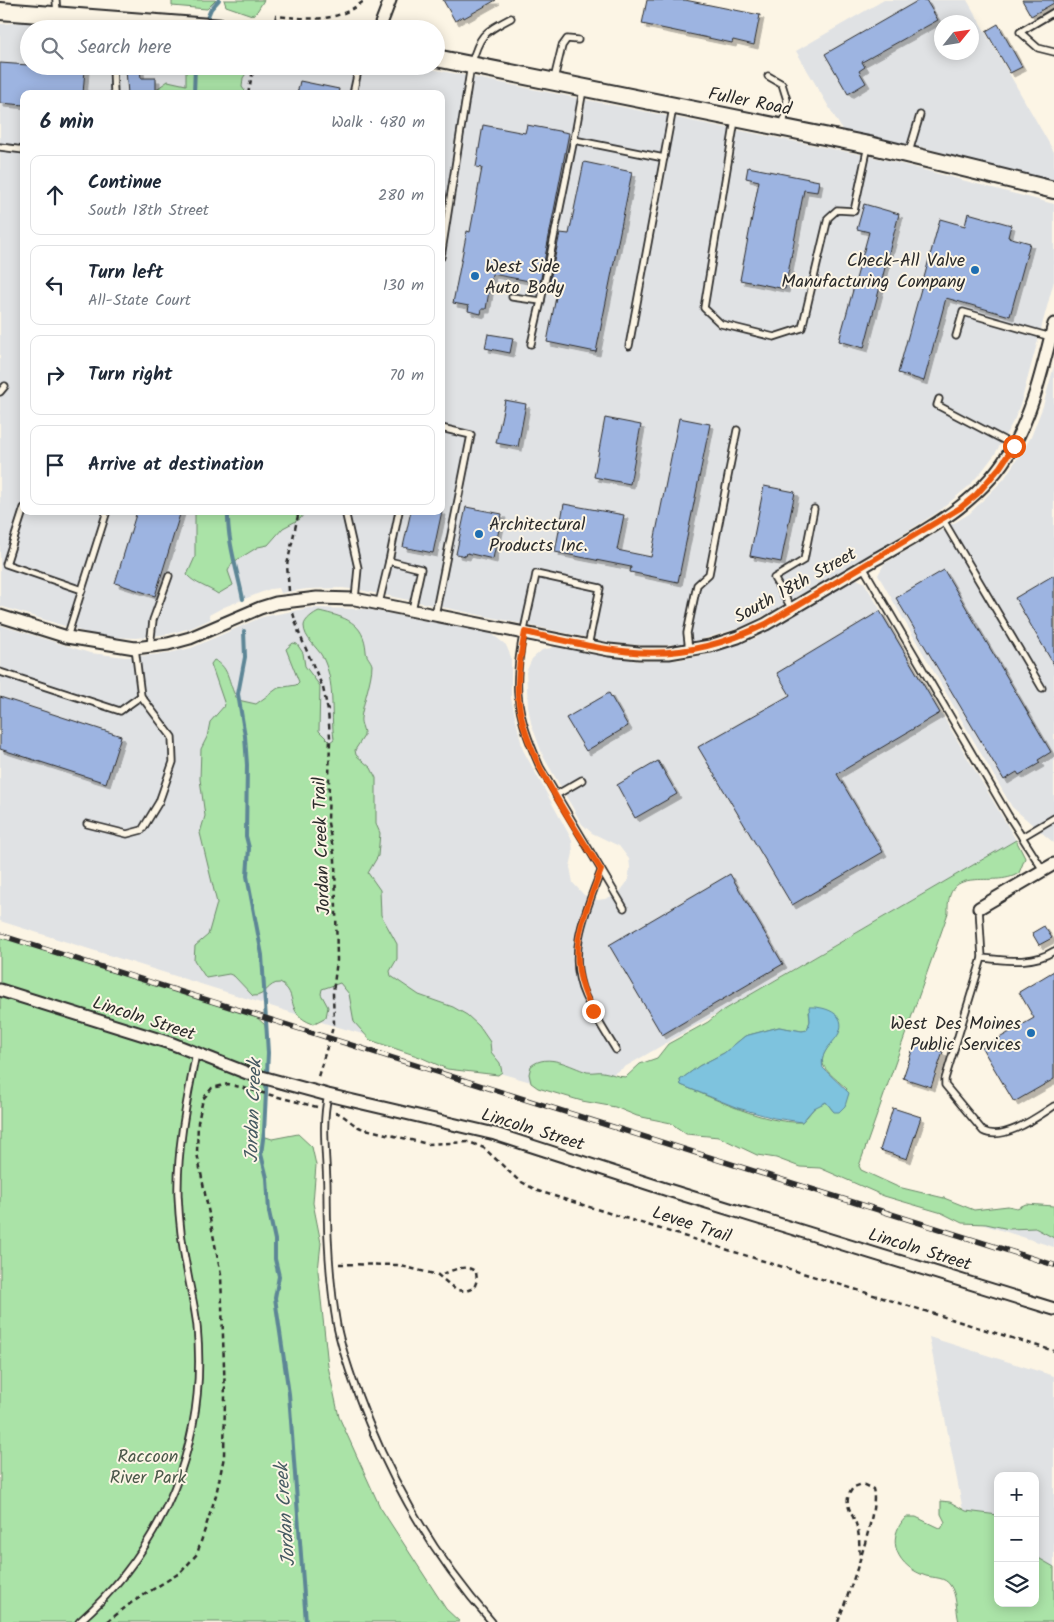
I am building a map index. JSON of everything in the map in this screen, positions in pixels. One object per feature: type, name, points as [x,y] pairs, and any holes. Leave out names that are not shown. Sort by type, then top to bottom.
[{"type":"street","points":[[382,20],[390,0]]},
{"type":"street","points":[[0,11],[57,8],[100,20]]},
{"type":"street","name":"Fuller Road","points":[[445,60],[869,145],[1054,190]]},
{"type":"street","name":"South 18th Street","points":[[0,616],[67,637],[135,648],[190,638],[276,603],[317,598],[355,599],[588,646],[639,653],[669,653],[689,650],[738,637],[792,609],[943,520],[977,494],[1000,467],[1014,446],[1029,411],[1054,324]]},
{"type":"street","points":[[978,908],[1054,864]]},
{"type":"street","name":"Lincoln Street","points":[[0,990],[196,1053],[246,1072],[328,1095],[495,1134],[668,1190],[1054,1309]]},
{"type":"lane","points":[[1054,12],[1020,32],[1038,48],[1054,52]]},
{"type":"lane","points":[[445,231],[471,65],[478,41],[487,31],[510,18]]},
{"type":"lane","points":[[553,81],[562,46],[567,39],[578,40]]},
{"type":"lane","points":[[113,75],[114,90]]},
{"type":"lane","points":[[354,90],[357,75]]},
{"type":"lane","points":[[768,76],[782,84],[787,100],[783,128]]},
{"type":"lane","points":[[531,344],[584,88]]},
{"type":"lane","points":[[629,346],[673,106]]},
{"type":"lane","points":[[909,154],[920,115]]},
{"type":"lane","points":[[735,118],[704,308],[721,324],[774,338],[802,328],[828,218],[837,210],[854,211],[869,145]]},
{"type":"lane","points":[[574,139],[664,158]]},
{"type":"lane","points":[[0,147],[20,150]]},
{"type":"lane","points":[[512,297],[541,301]]},
{"type":"lane","points":[[956,336],[963,312],[1050,337]]},
{"type":"lane","points":[[0,392],[5,386]]},
{"type":"lane","points":[[939,398],[937,405],[1014,446]]},
{"type":"lane","points":[[436,615],[471,435],[445,429]]},
{"type":"lane","points":[[689,650],[687,633],[697,585],[709,574],[737,430]]},
{"type":"lane","points":[[792,609],[774,578],[804,560],[814,509]]},
{"type":"lane","points":[[22,515],[6,564],[82,590]]},
{"type":"lane","points":[[67,637],[105,515]]},
{"type":"lane","points":[[346,515],[358,568],[355,599]]},
{"type":"lane","points":[[378,603],[398,515]]},
{"type":"lane","points":[[943,520],[1042,688]]},
{"type":"lane","points":[[388,561],[422,569],[412,610]]},
{"type":"lane","points":[[863,567],[1043,870]]},
{"type":"lane","points":[[588,646],[600,588],[536,574],[519,669],[518,695],[522,720],[529,744],[556,795],[624,908]]},
{"type":"lane","points":[[150,646],[153,620],[169,576]]},
{"type":"lane","points":[[87,824],[127,834],[142,830],[159,802],[173,762],[172,737],[141,696],[135,648]]},
{"type":"lane","points":[[0,672],[120,711],[141,696]]},
{"type":"lane","points":[[556,795],[582,780]]},
{"type":"lane","points":[[1022,837],[1054,818]]},
{"type":"lane","points":[[601,870],[584,915],[576,953],[584,994],[616,1050]]},
{"type":"lane","points":[[978,908],[982,958],[945,1079],[945,1085],[983,1131],[988,1134],[1019,1128],[1054,1106]]},
{"type":"lane","points":[[982,958],[1031,960],[1044,958],[1054,951]]},
{"type":"lane","points":[[79,1622],[123,1578],[160,1522],[183,1466],[194,1424],[199,1356],[197,1324],[181,1230],[178,1194],[183,1122],[196,1053]]},
{"type":"lane","points":[[328,1095],[325,1109],[324,1144],[327,1187],[326,1235],[337,1326],[348,1371],[383,1458],[425,1535],[451,1572],[492,1622]]},
{"type":"path","points":[[275,20],[276,16],[330,18],[352,10],[365,0]]},
{"type":"path","points":[[249,90],[252,75]]},
{"type":"path","points":[[289,591],[287,565],[298,515]]},
{"type":"path","name":"Jordan Creek Trail","points":[[292,610],[299,633],[323,688],[328,711],[330,737],[328,823],[335,859],[337,960],[332,993],[334,1024],[316,1084]]},
{"type":"path","points":[[242,1087],[311,1106]]},
{"type":"path","name":"Levee Trail","points":[[335,1112],[360,1128],[428,1144],[459,1140],[469,1142],[484,1148],[518,1180],[538,1191],[1054,1351]]},
{"type":"path","points":[[330,1264],[396,1265],[438,1274],[462,1267],[471,1268],[476,1272],[477,1280],[474,1288],[466,1291],[456,1290],[438,1274]]},
{"type":"path","points":[[838,1622],[860,1560],[875,1496],[873,1489],[862,1484],[854,1487],[847,1500],[849,1512],[857,1527],[860,1560]]},
{"type":"shaded area","points":[[884,0],[967,0],[976,15],[934,15],[934,60],[979,60],[979,21],[1054,152],[1054,182],[921,147],[843,131],[796,51]]},
{"type":"shaded area","points":[[20,22],[20,75],[445,75],[445,72],[878,158],[1054,204],[1054,281],[1022,399],[1015,418],[995,454],[969,486],[938,512],[773,611],[742,627],[690,643],[652,646],[614,643],[360,590],[342,588],[307,589],[281,593],[279,588],[270,589],[224,607],[209,615],[211,619],[191,628],[169,634],[136,638],[111,637],[87,633],[0,606],[0,24]]},
{"type":"shaded area","points":[[1054,366],[1054,843],[1012,807],[878,575],[884,564],[969,514],[1004,479],[1031,437],[1043,406]]},
{"type":"shaded area","points":[[856,579],[864,582],[1016,840],[580,1093],[531,1082],[331,1025],[0,921],[0,625],[90,653],[126,657],[164,654],[191,648],[262,617],[308,608],[366,609],[492,634],[506,645],[511,657],[511,698],[523,750],[572,840],[573,853],[570,867],[573,883],[584,895],[598,900],[619,893],[628,881],[629,859],[619,846],[592,833],[582,824],[543,756],[531,723],[528,706],[526,672],[532,659],[542,650],[555,647],[638,661],[678,660],[711,654],[756,638]]},
{"type":"shaded area","points":[[969,1220],[1054,1221],[1054,1247]]},
{"type":"shaded area","points":[[929,1337],[1054,1376],[1054,1622],[985,1622]]},
{"type":"green space","points":[[172,0],[216,0],[207,9],[172,6]]},
{"type":"green space","points":[[224,0],[264,0],[256,13],[252,15],[226,6]]},
{"type":"green space","points":[[186,75],[245,75],[242,87],[244,90],[158,90],[168,81],[186,85]]},
{"type":"green space","points":[[195,515],[303,515],[300,519],[283,528],[268,545],[258,547],[232,563],[228,571],[233,585],[218,594],[187,575],[195,557]]},
{"type":"green space","points":[[319,611],[345,619],[357,627],[361,633],[372,665],[361,718],[364,736],[355,750],[356,755],[371,768],[376,778],[376,824],[380,833],[378,856],[368,873],[380,890],[381,915],[397,944],[397,959],[390,971],[391,976],[419,995],[453,1007],[467,1015],[479,1026],[490,1042],[491,1052],[500,1063],[502,1072],[498,1075],[447,1069],[420,1057],[370,1040],[354,1022],[349,994],[340,983],[322,989],[321,994],[328,1007],[326,1017],[313,1024],[304,1020],[298,1014],[289,992],[280,983],[276,983],[257,996],[253,996],[234,976],[229,974],[206,978],[194,960],[195,946],[208,935],[217,903],[200,833],[205,816],[200,779],[201,749],[207,737],[210,722],[225,705],[211,664],[214,660],[224,667],[238,700],[256,704],[278,688],[296,685],[299,682],[286,649],[293,643],[297,644],[303,653],[305,666],[320,686],[319,731],[330,742],[334,739],[329,676],[322,656],[308,638],[304,626],[307,619]]},
{"type":"green space","points":[[1016,840],[1025,858],[1019,873],[997,879],[963,882],[955,887],[949,897],[948,913],[859,1166],[861,1170],[898,1187],[944,1198],[974,1210],[1008,1206],[1017,1208],[1026,1204],[1054,1206],[1054,1238],[1035,1228],[1009,1229],[986,1224],[962,1223],[942,1213],[884,1196],[820,1168],[800,1167],[776,1158],[757,1155],[719,1137],[686,1134],[671,1123],[637,1116],[615,1107],[582,1101],[538,1088],[531,1083],[529,1074],[531,1066],[545,1060],[559,1062],[587,1072],[601,1072],[626,1077],[640,1064],[657,1058],[668,1044],[708,1022],[719,1013]],"holes":[[[809,1012],[839,1033],[825,1051],[823,1058],[825,1068],[847,1089],[834,1112],[826,1102],[816,1107],[802,1122],[787,1122],[740,1110],[681,1085],[680,1080],[699,1066],[724,1053],[745,1036],[779,1027],[802,1031],[807,1030],[810,1021]]]},
{"type":"green space","name":"Raccoon River Park","points":[[0,935],[252,1013],[265,1025],[268,1053],[263,1136],[272,1139],[298,1134],[312,1147],[316,1165],[313,1203],[321,1243],[318,1271],[328,1366],[339,1417],[380,1507],[446,1609],[460,1622],[0,1622]]},
{"type":"green space","points":[[941,1501],[950,1502],[966,1511],[994,1514],[994,1607],[1039,1607],[1039,1558],[1054,1567],[1054,1622],[959,1622],[955,1598],[948,1582],[916,1572],[902,1559],[897,1552],[895,1543],[899,1526],[906,1517],[916,1517],[941,1529],[945,1522],[941,1514]]},
{"type":"water","points":[[809,1007],[833,1012],[840,1020],[839,1033],[827,1049],[822,1062],[823,1068],[849,1093],[845,1106],[839,1112],[834,1112],[826,1102],[814,1108],[802,1122],[774,1118],[738,1108],[681,1085],[680,1080],[699,1066],[724,1053],[745,1036],[779,1027],[802,1031],[807,1030],[810,1021]]},
{"type":"building","points":[[443,0],[496,0],[455,21]]},
{"type":"building","points":[[647,0],[685,0],[760,15],[754,45],[733,40],[732,43],[642,24]]},
{"type":"building","points":[[919,0],[926,0],[935,15],[934,22],[862,62],[865,67],[859,71],[866,83],[848,94],[825,54]]},
{"type":"building","points":[[1022,0],[1054,0],[1054,3],[1031,16]]},
{"type":"building","points":[[998,24],[1022,67],[1010,73],[986,31]]},
{"type":"building","points":[[0,63],[20,64],[20,75],[85,75],[83,90],[20,90],[20,105],[0,103]]},
{"type":"building","points":[[126,75],[141,75],[141,78],[156,78],[156,90],[128,90]]},
{"type":"building","points":[[300,81],[339,89],[339,90],[298,90]]},
{"type":"building","points":[[483,125],[525,133],[527,125],[569,133],[540,283],[492,274],[486,309],[482,309],[481,314],[468,311],[469,306],[453,303],[467,231],[470,232],[482,168],[476,167]]},
{"type":"building","points":[[584,162],[632,172],[596,352],[547,342],[558,287],[549,285],[560,233],[569,234]]},
{"type":"building","points":[[748,167],[819,181],[817,192],[804,190],[785,289],[740,280],[759,181],[746,178]]},
{"type":"building","points":[[864,204],[899,214],[864,348],[839,341],[869,232],[857,229]]},
{"type":"building","name":"Check-All Valve Manufacturing Company","points":[[968,213],[1011,225],[1008,237],[1030,243],[1010,316],[946,298],[924,381],[898,373],[940,219],[965,226]]},
{"type":"building","points":[[488,334],[513,338],[510,353],[485,348]]},
{"type":"building","points":[[505,400],[526,404],[518,447],[496,443]]},
{"type":"building","points":[[605,418],[641,425],[630,484],[594,477]]},
{"type":"building","points":[[679,418],[710,424],[678,582],[630,572],[631,567],[555,552],[564,504],[624,515],[617,550],[651,557]]},
{"type":"building","points":[[764,486],[795,492],[781,562],[750,556]]},
{"type":"building","name":"Architectural Products Inc.","points":[[466,507],[502,514],[493,559],[467,553],[466,556],[456,554]]},
{"type":"building","points":[[136,515],[180,515],[155,596],[115,583]]},
{"type":"building","points":[[410,515],[441,515],[433,553],[403,547]]},
{"type":"building","points":[[944,570],[1051,752],[1038,760],[1040,763],[1019,775],[1017,772],[1004,780],[896,598]]},
{"type":"building","points":[[1054,575],[1054,665],[1015,598]]},
{"type":"building","points":[[880,611],[940,713],[837,774],[883,852],[792,905],[698,747],[790,695],[777,673]]},
{"type":"building","points":[[609,693],[628,726],[586,751],[566,718]]},
{"type":"building","points":[[0,697],[121,736],[106,783],[0,749]]},
{"type":"building","points":[[658,761],[677,794],[635,818],[617,785]]},
{"type":"building","points":[[730,874],[783,964],[662,1035],[609,945]]},
{"type":"building","points":[[1044,926],[1052,938],[1039,945],[1032,933]]},
{"type":"building","name":"West Des Moines Public Services","points":[[1054,971],[1054,1079],[1014,1102],[982,1048],[1034,1018],[1019,992]]},
{"type":"building","points":[[915,1042],[943,1052],[931,1087],[903,1078]]},
{"type":"building","points":[[893,1108],[921,1117],[907,1159],[880,1150]]},
{"type":"waterway","name":"Jordan Creek","points":[[206,20],[211,9],[219,0]]},
{"type":"waterway","name":"Jordan Creek","points":[[194,90],[195,75]]},
{"type":"waterway","name":"Jordan Creek","points":[[228,515],[231,544],[243,599]]},
{"type":"waterway","name":"Jordan Creek","points":[[244,631],[245,657],[238,694],[245,736],[247,765],[246,836],[249,848],[247,876],[262,955],[268,1053],[261,1154],[267,1178],[269,1212],[275,1240],[275,1259],[279,1276],[275,1298],[289,1394],[306,1622]]},
{"type":"railway","points":[[0,935],[1054,1265]]},
{"type":"place","name":"Check-All Valve Manufacturing Company","points":[[975,270]]},
{"type":"place","name":"West Side Auto Body","points":[[475,276]]},
{"type":"place","name":"Architectural Products Inc.","points":[[479,534]]},
{"type":"place","name":"West Des Moines Public Services","points":[[1031,1033]]},
{"type":"route","points":[[593,1011],[584,994],[576,953],[584,915],[601,870],[540,767],[529,744],[522,720],[518,695],[519,669],[525,632],[609,650],[639,653],[669,653],[689,650],[710,646],[738,637],[766,624],[943,520],[977,494],[1000,467],[1014,446]]}]
